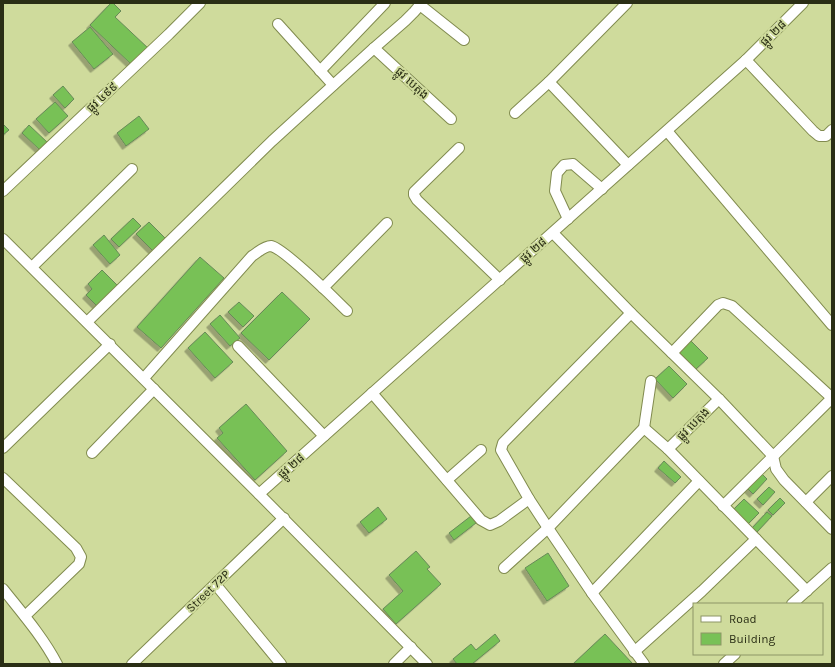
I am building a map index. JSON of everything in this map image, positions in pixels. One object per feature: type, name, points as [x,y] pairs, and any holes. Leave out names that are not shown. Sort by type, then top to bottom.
[{"type":"street","name":"ផ្លូវ ៤៩៩","points":[[3,191],[200,3]]},
{"type":"street","points":[[320,71],[385,3]]},
{"type":"street","points":[[515,113],[549,82],[627,3]]},
{"type":"street","name":"ផ្លូវ ២៨","points":[[259,494],[746,60],[803,3]]},
{"type":"street","points":[[87,322],[266,147],[414,12],[419,4],[464,40]]},
{"type":"street","points":[[278,24],[333,85]]},
{"type":"street","name":"ផ្លូវ បេតុង","points":[[374,48],[450,119]]},
{"type":"street","points":[[746,60],[819,136],[826,136],[832,130]]},
{"type":"street","points":[[549,82],[628,166]]},
{"type":"street","points":[[667,131],[832,324]]},
{"type":"street","points":[[459,148],[414,192],[414,195],[417,200],[500,280]]},
{"type":"street","points":[[568,219],[555,191],[557,173],[564,165],[573,164],[602,189]]},
{"type":"street","points":[[32,267],[132,169]]},
{"type":"street","points":[[323,288],[387,223]]},
{"type":"street","points":[[553,233],[631,314],[719,399],[773,456],[776,469],[784,480],[832,530]]},
{"type":"street","points":[[3,239],[284,518],[427,664]]},
{"type":"street","points":[[144,378],[252,256],[264,248],[271,246],[295,262],[347,311]]},
{"type":"street","points":[[672,353],[718,305],[723,303],[732,306],[832,398],[723,506]]},
{"type":"street","points":[[631,314],[503,443],[501,450],[529,499],[548,528],[592,593],[644,664]]},
{"type":"street","points":[[3,448],[110,344]]},
{"type":"street","points":[[238,346],[324,436]]},
{"type":"street","points":[[504,568],[548,528],[644,428],[651,381]]},
{"type":"street","points":[[92,453],[154,389]]},
{"type":"street","points":[[372,393],[481,520],[490,525],[499,521],[529,499]]},
{"type":"street","name":"ផ្លូវ បេតុង","points":[[668,449],[719,399]]},
{"type":"street","points":[[644,428],[668,449],[806,590]]},
{"type":"street","points":[[447,480],[481,450]]},
{"type":"street","points":[[806,502],[832,476]]},
{"type":"street","points":[[3,478],[76,548],[82,557],[79,564],[25,616]]},
{"type":"street","points":[[592,593],[699,481]]},
{"type":"street","name":"Street 72P","points":[[132,664],[284,518]]},
{"type":"street","points":[[634,652],[697,596],[756,539]]},
{"type":"street","points":[[793,603],[832,568]]},
{"type":"street","points":[[216,584],[281,664]]},
{"type":"street","points":[[3,589],[44,642],[57,664]]},
{"type":"street","points":[[394,664],[411,647]]},
{"type":"street","points":[[724,664],[735,655]]},
{"type":"building","points":[[111,3],[115,3],[114,4],[121,11],[115,17],[149,49],[133,66],[90,25]]},
{"type":"building","points":[[90,27],[113,54],[94,69],[72,42]]},
{"type":"building","points":[[63,86],[74,99],[65,108],[53,95]]},
{"type":"building","points":[[55,102],[68,116],[49,133],[36,119]]},
{"type":"building","points":[[139,116],[149,129],[126,146],[117,133]]},
{"type":"building","points":[[3,124],[9,130],[3,135]]},
{"type":"building","points":[[29,125],[48,143],[41,151],[22,133]]},
{"type":"building","points":[[133,218],[141,226],[119,247],[111,239]]},
{"type":"building","points":[[149,222],[166,239],[153,251],[136,234]]},
{"type":"building","points":[[104,235],[120,255],[110,264],[93,245]]},
{"type":"building","points":[[200,257],[224,278],[161,348],[137,327]]},
{"type":"building","points":[[102,270],[118,286],[97,306],[86,295],[92,289],[88,284]]},
{"type":"building","points":[[282,292],[310,319],[269,360],[241,333]]},
{"type":"building","points":[[239,302],[254,316],[243,327],[228,312]]},
{"type":"building","points":[[220,315],[240,338],[230,346],[210,324]]},
{"type":"building","points":[[205,332],[233,362],[215,378],[188,348]]},
{"type":"building","points":[[688,338],[708,358],[696,369],[677,350]]},
{"type":"building","points":[[669,366],[687,384],[673,398],[655,379]]},
{"type":"building","points":[[246,404],[287,451],[255,480],[217,438],[223,433],[219,428]]},
{"type":"building","points":[[664,461],[681,477],[675,483],[658,468]]},
{"type":"building","points":[[760,472],[767,479],[753,494],[746,487]]},
{"type":"building","points":[[769,487],[775,492],[763,505],[757,499]]},
{"type":"building","points":[[780,498],[785,503],[773,515],[768,510]]},
{"type":"building","points":[[744,499],[759,513],[748,524],[733,510]]},
{"type":"building","points":[[378,507],[387,519],[369,533],[360,522]]},
{"type":"building","points":[[767,512],[772,516],[757,532],[752,528]]},
{"type":"building","points":[[471,516],[476,523],[454,540],[449,533]]},
{"type":"building","points":[[416,551],[430,567],[427,569],[441,584],[396,624],[383,609],[403,591],[389,575]]},
{"type":"building","points":[[548,553],[569,586],[547,601],[525,568]]},
{"type":"building","points":[[495,634],[500,641],[472,664],[457,664],[453,659],[471,644],[476,650]]},
{"type":"building","points":[[605,634],[633,664],[573,664]]}]
